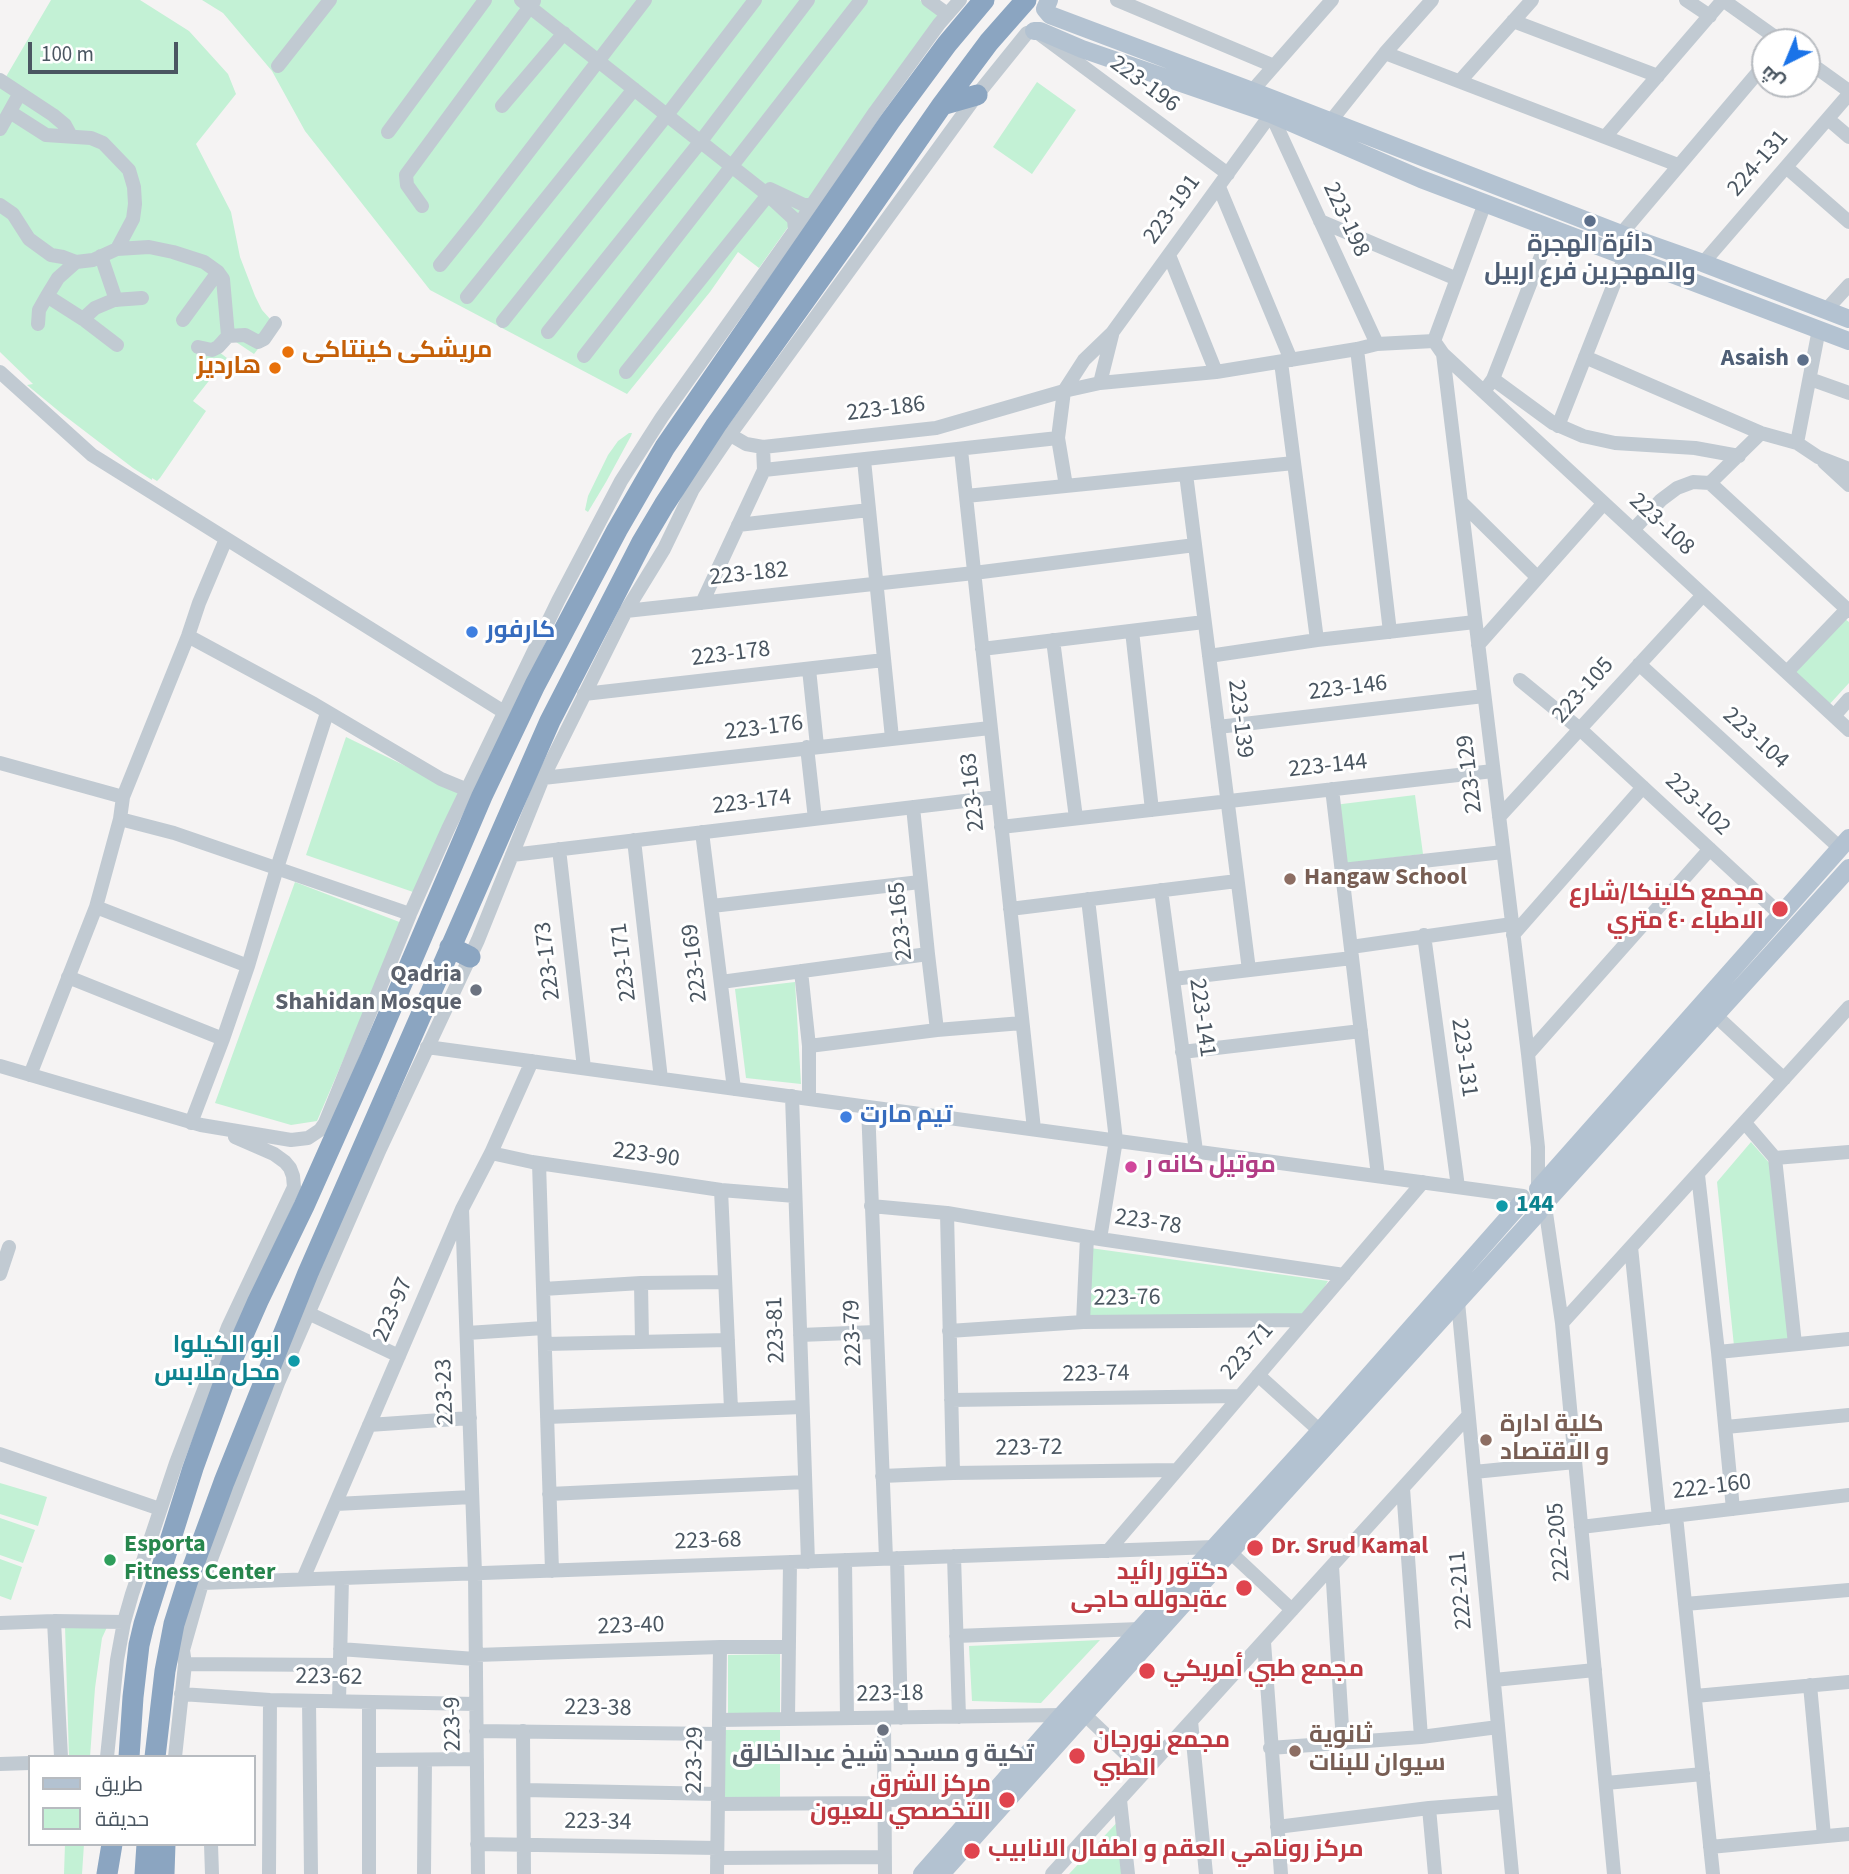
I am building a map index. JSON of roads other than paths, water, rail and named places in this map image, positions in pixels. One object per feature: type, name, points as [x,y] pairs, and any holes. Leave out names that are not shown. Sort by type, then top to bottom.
[{"type":"highway","points":[[853,233],[841,232],[836,228],[835,216],[883,116],[984,0]]},
{"type":"highway","points":[[258,1301],[239,1366],[242,1377],[251,1380],[259,1376],[284,1331],[361,1172],[450,947],[559,726],[642,542],[664,505],[722,430],[793,318],[942,105],[989,42],[1026,0]]},
{"type":"highway","points":[[942,105],[977,95]]},
{"type":"highway","points":[[129,1755],[128,1636],[189,1462],[258,1301],[297,1200],[474,793],[528,681],[617,530],[657,442],[802,250],[855,173]]},
{"type":"highway","points":[[793,318],[820,259],[814,251],[802,250]]},
{"type":"highway","points":[[450,947],[470,957]]},
{"type":"highway","points":[[164,1755],[168,1723],[170,1641],[179,1606],[224,1482],[284,1331]]},
{"type":"highway","points":[[189,1462],[219,1415],[227,1412],[235,1415],[236,1428],[224,1482]]},
{"type":"highway","points":[[156,1755],[168,1723]]},
{"type":"highway","points":[[107,1874],[112,1846]]},
{"type":"highway","points":[[112,1846],[122,1874]]},
{"type":"highway","points":[[145,1874],[160,1846]]},
{"type":"highway","points":[[161,1846],[164,1874]]},
{"type":"main road","points":[[1047,5],[1050,16],[1421,179],[1849,341]]},
{"type":"main road","points":[[1034,31],[1040,31],[1082,49],[1252,92],[1849,319]]},
{"type":"main road","points":[[1421,179],[1427,159]]},
{"type":"main road","points":[[1222,1549],[1458,1302],[1536,1201],[1845,843]]},
{"type":"main road","points":[[948,1870],[1084,1714],[1320,1431],[1715,1015],[1849,868]]},
{"type":"main road","points":[[922,1874],[1140,1629],[1170,1608]]},
{"type":"street","points":[[278,66],[330,0]]},
{"type":"street","points":[[388,132],[485,0]]},
{"type":"street","points":[[440,265],[645,0]]},
{"type":"street","points":[[503,321],[755,0]]},
{"type":"street","points":[[548,332],[701,141],[808,0]]},
{"type":"street","points":[[584,356],[861,0]]},
{"type":"street","points":[[928,0],[947,14]]},
{"type":"street","points":[[684,403],[812,205],[883,116],[947,14],[960,0]]},
{"type":"street","points":[[1117,0],[1274,66]]},
{"type":"street","points":[[1330,122],[1432,0]]},
{"type":"street","points":[[1460,81],[1532,0]]},
{"type":"street","points":[[1686,0],[1710,16]]},
{"type":"street","points":[[1605,137],[1723,0],[1762,28]]},
{"type":"street","points":[[422,205],[407,185],[406,175],[528,2],[768,195],[794,219],[795,230]]},
{"type":"street","points":[[1252,92],[1327,2]]},
{"type":"street","points":[[1513,21],[1658,76]]},
{"type":"street","points":[[175,1755],[168,1723],[181,1695],[185,1664],[183,1650],[202,1583],[254,1443],[308,1313],[361,1172],[427,1047],[470,957],[543,778],[559,726],[583,694],[626,611],[664,549],[722,430],[977,95],[1027,33],[1034,31]]},
{"type":"street","name":"223-196","points":[[1034,31],[1223,181]]},
{"type":"street","points":[[502,106],[564,33]]},
{"type":"street","points":[[1385,53],[1678,165]]},
{"type":"street","points":[[1821,72],[1849,93]]},
{"type":"street","points":[[0,80],[40,105],[65,125],[71,136]]},
{"type":"street","points":[[1621,234],[1751,80]]},
{"type":"street","points":[[467,297],[634,89]]},
{"type":"street","points":[[0,129],[20,93]]},
{"type":"street","name":"224-131","points":[[1703,263],[1849,93]]},
{"type":"street","points":[[10,112],[46,135],[91,138],[103,143],[129,170],[134,187],[133,219],[117,249]]},
{"type":"street","name":"223-191","points":[[1112,333],[1271,114]]},
{"type":"street","name":"223-198","points":[[1271,114],[1377,344]]},
{"type":"street","points":[[1828,119],[1849,137]]},
{"type":"street","points":[[733,166],[777,193],[804,205],[812,205]]},
{"type":"street","points":[[1786,167],[1849,222]]},
{"type":"street","points":[[1223,181],[1286,361],[1294,463],[1317,640]]},
{"type":"street","points":[[626,372],[768,195]]},
{"type":"street","points":[[1434,341],[1485,203]]},
{"type":"street","points":[[0,205],[13,214],[29,239],[51,256],[76,262],[93,260],[117,249],[149,247],[204,262],[223,279],[228,336]]},
{"type":"street","points":[[1320,221],[1457,279]]},
{"type":"street","points":[[1484,393],[1493,379],[1552,228]]},
{"type":"street","points":[[1169,255],[1216,372]]},
{"type":"street","points":[[101,256],[116,300]]},
{"type":"street","points":[[1558,426],[1625,256]]},
{"type":"street","points":[[38,324],[39,310],[58,278],[76,262]]},
{"type":"street","points":[[183,320],[218,272]]},
{"type":"street","points":[[1826,310],[1849,285]]},
{"type":"street","points":[[47,296],[117,345]]},
{"type":"street","points":[[83,319],[95,308],[116,300],[142,298]]},
{"type":"street","points":[[198,347],[212,350],[228,336],[245,335],[258,342],[264,339],[275,323]]},
{"type":"street","points":[[1797,443],[1819,329]]},
{"type":"street","points":[[1100,383],[1112,333]]},
{"type":"street","points":[[1066,486],[1058,438],[1064,391],[1084,360],[1112,333]]},
{"type":"street","name":"223-186","points":[[722,430],[746,444],[763,447],[936,428],[1100,383],[1216,372],[1377,344],[1434,341]]},
{"type":"street","name":"223-108","points":[[1434,341],[1443,354],[1484,393],[1849,730]]},
{"type":"street","points":[[1357,349],[1390,632]]},
{"type":"street","name":"223-129","points":[[1443,354],[1528,1054],[1538,1147],[1536,1201]]},
{"type":"street","points":[[1585,357],[1761,433],[1797,443],[1818,457],[1849,485]]},
{"type":"street","points":[[0,372],[92,455],[504,712]]},
{"type":"street","points":[[1493,379],[1558,426],[1583,436],[1599,441],[1696,448],[1739,456]]},
{"type":"street","points":[[1810,379],[1849,393]]},
{"type":"street","points":[[1710,483],[1761,433]]},
{"type":"street","points":[[764,470],[1058,438]]},
{"type":"street","points":[[702,603],[764,470],[763,447]]},
{"type":"street","name":"223-163","points":[[961,450],[1034,1129]]},
{"type":"street","points":[[1818,457],[1849,469]]},
{"type":"street","points":[[864,460],[892,738]]},
{"type":"street","points":[[966,496],[1294,463]]},
{"type":"street","name":"223-139","points":[[1186,474],[1249,970]]},
{"type":"street","points":[[1633,530],[1661,500],[1677,488],[1693,482],[1710,483],[1848,610],[1787,673]]},
{"type":"street","points":[[1461,502],[1536,577]]},
{"type":"street","points":[[1478,645],[1604,503]]},
{"type":"street","name":"223-182","points":[[738,525],[869,510]]},
{"type":"street","points":[[30,1075],[96,906],[120,819],[123,797],[188,636],[198,603],[226,539]]},
{"type":"street","name":"223-182","points":[[626,611],[974,573],[1195,545]]},
{"type":"street","name":"223-105","points":[[1499,817],[1703,594]]},
{"type":"street","points":[[982,649],[1204,622]]},
{"type":"street","points":[[1209,656],[1317,640],[1475,622]]},
{"type":"street","points":[[1132,631],[1152,810]]},
{"type":"street","points":[[188,636],[314,704],[441,779],[474,793],[504,712],[528,681]]},
{"type":"street","points":[[1053,640],[1076,818]]},
{"type":"street","name":"223-178","points":[[583,694],[884,660]]},
{"type":"street","name":"223-104","points":[[1639,664],[1845,843]]},
{"type":"street","points":[[808,669],[815,819]]},
{"type":"street","name":"223-102","points":[[1520,680],[1581,730],[1782,915]]},
{"type":"street","name":"223-146","points":[[1218,727],[1484,696]]},
{"type":"street","points":[[1834,716],[1849,699]]},
{"type":"street","points":[[196,1124],[327,713]]},
{"type":"street","name":"223-176","points":[[543,778],[990,728]]},
{"type":"street","points":[[0,763],[123,797]]},
{"type":"street","name":"223-144","points":[[1001,827],[1493,771]]},
{"type":"street","points":[[1172,979],[1249,970],[1352,952],[1424,935],[1512,930],[1643,787]]},
{"type":"street","points":[[1332,789],[1378,1176]]},
{"type":"street","name":"223-174","points":[[512,855],[998,797]]},
{"type":"street","name":"223-165","points":[[913,807],[937,1030]]},
{"type":"street","points":[[120,819],[174,833],[410,914]]},
{"type":"street","name":"223-169","points":[[702,832],[734,1088]]},
{"type":"street","name":"223-171","points":[[634,840],[662,1079]]},
{"type":"street","name":"223-173","points":[[559,849],[584,1068]]},
{"type":"street","points":[[1528,1054],[1710,849]]},
{"type":"street","points":[[1342,870],[1503,852]]},
{"type":"street","points":[[196,1124],[291,1140],[308,1138],[320,1130],[362,1055],[410,914],[439,872]]},
{"type":"street","points":[[1010,909],[1237,881]]},
{"type":"street","points":[[712,906],[920,882]]},
{"type":"street","name":"223-141","points":[[1161,890],[1196,1152]]},
{"type":"street","points":[[1083,1322],[1093,1238],[1116,1140],[1088,899]]},
{"type":"street","points":[[96,906],[248,966]]},
{"type":"street","name":"223-131","points":[[1424,935],[1458,1187]]},
{"type":"street","points":[[721,982],[928,954]]},
{"type":"street","points":[[801,971],[809,1046],[809,1099]]},
{"type":"street","points":[[68,977],[223,1039]]},
{"type":"street","points":[[1562,1323],[1849,1007]]},
{"type":"street","points":[[1715,1015],[1784,1079]]},
{"type":"street","points":[[809,1046],[937,1030],[1022,1023]]},
{"type":"street","points":[[1182,1052],[1361,1031]]},
{"type":"street","points":[[427,1047],[1423,1182],[1536,1201]]},
{"type":"street","name":"223-97","points":[[303,1579],[462,1209],[533,1061]]},
{"type":"street","points":[[0,1066],[254,1144],[279,1156],[290,1168],[293,1176],[297,1200],[242,1295],[189,1462],[160,1509],[142,1596]]},
{"type":"street","name":"223-81","points":[[792,1096],[808,1562]]},
{"type":"street","name":"223-79","points":[[868,1107],[882,1476],[891,1558]]},
{"type":"street","points":[[1745,1123],[1775,1158],[1795,1344]]},
{"type":"street","points":[[1775,1158],[1849,1152]]},
{"type":"street","name":"223-90","points":[[491,1153],[539,1163],[721,1190],[795,1196]]},
{"type":"street","points":[[539,1163],[552,1570]]},
{"type":"street","points":[[1698,1175],[1733,1509]]},
{"type":"street","name":"223-71","points":[[1108,1551],[1423,1182]]},
{"type":"street","points":[[721,1190],[731,1409]]},
{"type":"street","name":"222-205","points":[[1536,1201],[1562,1323],[1615,1874]]},
{"type":"street","name":"223-78","points":[[871,1206],[947,1213],[1093,1238],[1344,1275]]},
{"type":"street","name":"223-23","points":[[462,1209],[475,1573]]},
{"type":"street","points":[[947,1213],[953,1473]]},
{"type":"street","points":[[0,1274],[9,1247]]},
{"type":"street","points":[[1631,1247],[1659,1518]]},
{"type":"street","points":[[543,1289],[642,1283],[725,1282]]},
{"type":"street","points":[[642,1283],[642,1342]]},
{"type":"street","name":"222-211","points":[[1458,1302],[1512,1874]]},
{"type":"street","points":[[308,1313],[399,1356]]},
{"type":"street","name":"223-76","points":[[949,1331],[1083,1322],[1306,1320]]},
{"type":"street","points":[[467,1333],[544,1328]]},
{"type":"street","points":[[800,1335],[876,1332]]},
{"type":"street","points":[[1718,1352],[1849,1339]]},
{"type":"street","points":[[545,1344],[728,1340]]},
{"type":"street","points":[[1258,1375],[1320,1431]]},
{"type":"street","name":"223-74","points":[[951,1400],[1240,1396]]},
{"type":"street","points":[[547,1417],[802,1407]]},
{"type":"street","points":[[1726,1427],[1849,1415]]},
{"type":"street","points":[[1052,1874],[1468,1416]]},
{"type":"street","points":[[369,1425],[470,1418]]},
{"type":"street","points":[[0,1454],[160,1509]]},
{"type":"street","points":[[1474,1472],[1575,1462]]},
{"type":"street","name":"223-72","points":[[882,1476],[1177,1470]]},
{"type":"street","points":[[549,1494],[805,1482]]},
{"type":"street","points":[[1404,1488],[1421,1737]]},
{"type":"street","name":"222-160","points":[[1581,1527],[1849,1495]]},
{"type":"street","points":[[336,1504],[472,1497]]},
{"type":"street","points":[[1676,1516],[1713,1874]]},
{"type":"street","points":[[1222,1549],[1292,1610]]},
{"type":"street","name":"223-68","points":[[202,1583],[1222,1549]]},
{"type":"street","points":[[954,1556],[959,1717]]},
{"type":"street","points":[[891,1558],[901,1718]]},
{"type":"street","points":[[845,1560],[847,1718]]},
{"type":"street","points":[[788,1719],[790,1562]]},
{"type":"street","points":[[1332,1566],[1343,1743]]},
{"type":"street","name":"223-9","points":[[475,1573],[478,1874]]},
{"type":"street","points":[[339,1701],[342,1578]]},
{"type":"street","points":[[1685,1604],[1849,1590]]},
{"type":"street","points":[[54,1621],[61,1755]]},
{"type":"street","points":[[0,1623],[54,1621],[128,1636],[107,1755]]},
{"type":"street","points":[[956,1636],[1140,1629]]},
{"type":"street","points":[[1264,1642],[1270,1748],[1282,1874]]},
{"type":"street","name":"223-40","points":[[340,1648],[475,1657],[720,1647],[789,1647]]},
{"type":"street","name":"223-29","points":[[717,1874],[720,1647]]},
{"type":"street","points":[[185,1664],[340,1665]]},
{"type":"street","points":[[1493,1679],[1595,1670]]},
{"type":"street","points":[[1695,1696],[1849,1682]]},
{"type":"street","points":[[1810,1685],[1824,1836]]},
{"type":"street","name":"223-62","points":[[181,1695],[270,1700],[476,1704]]},
{"type":"street","points":[[269,1874],[270,1700]]},
{"type":"street","points":[[309,1701],[311,1874]]},
{"type":"street","points":[[369,1702],[369,1874]]},
{"type":"street","points":[[1084,1714],[1145,1772]]},
{"type":"street","name":"223-18","points":[[719,1727],[788,1719],[1062,1716]]},
{"type":"street","points":[[884,1719],[885,1874]]},
{"type":"street","points":[[1191,1721],[1206,1874]]},
{"type":"street","name":"223-38","points":[[476,1731],[719,1727]]},
{"type":"street","points":[[1270,1748],[1421,1737],[1498,1727]]},
{"type":"street","points":[[523,1731],[524,1874]]},
{"type":"street","points":[[369,1760],[477,1759]]},
{"type":"street","points":[[424,1874],[425,1760]]},
{"type":"street","points":[[0,1764],[28,1763]]},
{"type":"street","points":[[1606,1783],[1703,1774]]},
{"type":"street","points":[[523,1790],[718,1799],[988,1799]]},
{"type":"street","points":[[1120,1800],[1128,1874]]},
{"type":"street","points":[[1277,1827],[1429,1808],[1505,1802]]},
{"type":"street","points":[[1429,1808],[1435,1874]]},
{"type":"street","points":[[1710,1847],[1849,1834]]},
{"type":"street","points":[[256,1839],[270,1839]]},
{"type":"street","name":"223-34","points":[[477,1844],[885,1857]]},
{"type":"street","points":[[211,1846],[212,1874]]},
{"type":"place","name":"دائرة الهجرة والمهجرين فرع اربيل","points":[[1590,221]]},
{"type":"place","name":"مریشکی کینتاکی","points":[[288,352]]},
{"type":"place","name":"Asaish","points":[[1803,360]]},
{"type":"place","name":"هاردیز","points":[[275,368]]},
{"type":"place","name":"کارفور","points":[[472,632]]},
{"type":"place","name":"Hangaw School","points":[[1290,879]]},
{"type":"place","name":"مجمع كلينكا/شارع الاطباء ٤٠ متري","points":[[1780,909]]},
{"type":"place","name":"Qadria Shahidan Mosque","points":[[476,990]]},
{"type":"place","name":"تیم مارت","points":[[846,1117]]},
{"type":"place","name":"موتيل كانه ر","points":[[1131,1167]]},
{"type":"place","name":"144","points":[[1502,1206]]},
{"type":"place","name":"ابو الكيلوا محل ملابس","points":[[294,1361]]},
{"type":"place","name":"كلية ادارة و الاقتصاد","points":[[1486,1440]]},
{"type":"place","name":"Dr. Srud Kamal","points":[[1255,1548]]},
{"type":"place","name":"Esporta Fitness Center","points":[[110,1560]]},
{"type":"place","name":"دكتور رائيد عةبدولله حاجى","points":[[1244,1588]]},
{"type":"place","name":"مجمع طبي أمریکي","points":[[1147,1671]]},
{"type":"place","name":"تكية و مسجد شيخ عبدالخالق","points":[[883,1730]]},
{"type":"place","name":"ثانوية سيوان للبنات","points":[[1295,1751]]},
{"type":"place","name":"مجمع نورجان الطبي","points":[[1077,1756]]},
{"type":"place","name":"مركز الشرق التخصصي للعيون","points":[[1007,1800]]},
{"type":"place","name":"مركز روناهي العقم و اطفال الانابيب","points":[[972,1851]]}]
